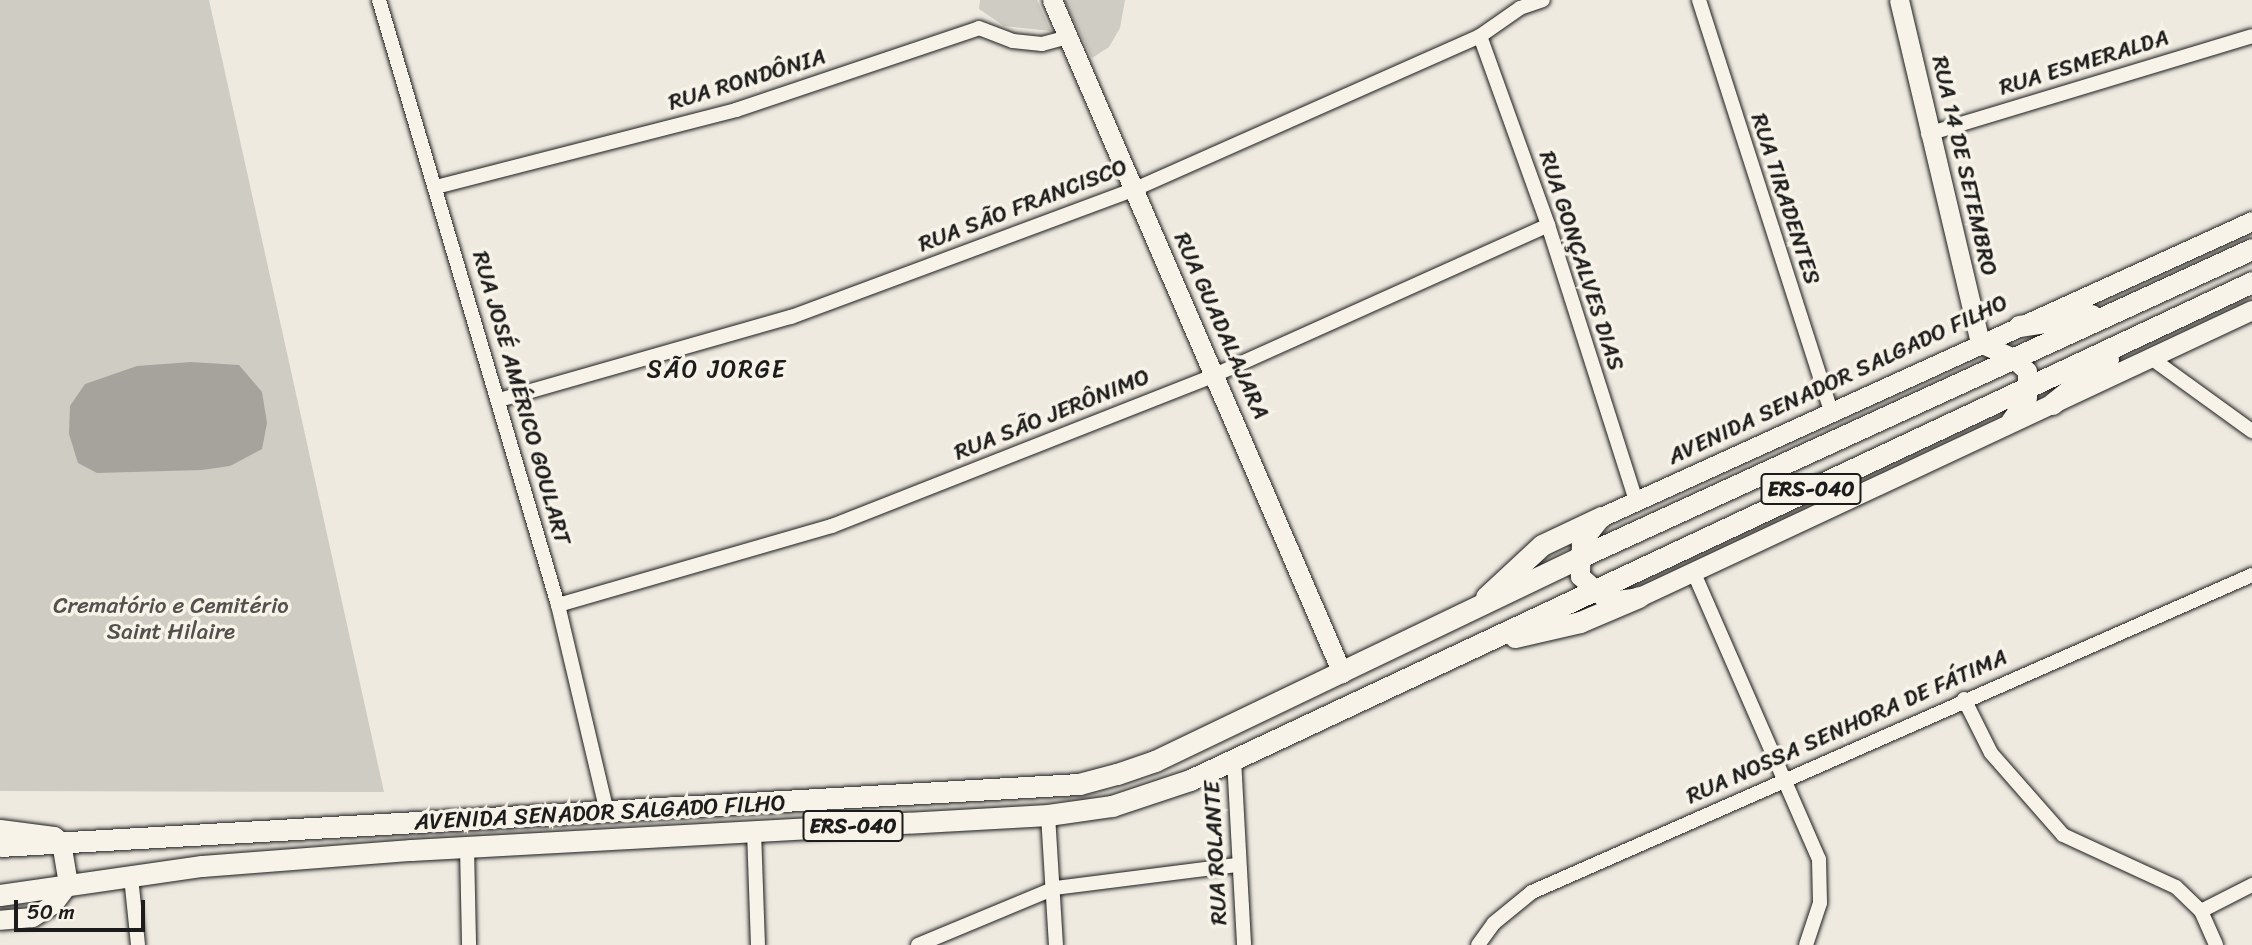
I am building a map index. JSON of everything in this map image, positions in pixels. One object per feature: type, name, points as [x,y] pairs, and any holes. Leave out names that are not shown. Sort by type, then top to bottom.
[{"type":"main road","name":"AVENIDA SENADOR SALGADO FILHO","points":[[0,846],[1079,784],[1155,761],[1465,616],[1578,558],[2252,249]]},
{"type":"main road","name":"AVENIDA SENADOR SALGADO FILHO","points":[[0,895],[202,866],[467,847],[1048,815],[1148,796],[1479,645],[2252,282]]},
{"type":"main road","points":[[2020,326],[2114,312]]},
{"type":"main road","points":[[2052,404],[2134,338]]},
{"type":"main road","name":"AVENIDA SENADOR SALGADO FILHO","points":[[1465,616],[1542,545],[1601,517]]},
{"type":"main road","name":"AVENIDA SENADOR SALGADO FILHO","points":[[1479,645],[1580,622],[1639,597]]},
{"type":"street","name":"RUA JOSÉ AMÉRICO GOULART","points":[[379,0],[558,605],[607,813]]},
{"type":"street","name":"RUA GUADALAJARA","points":[[1052,0],[1217,374],[1342,673]]},
{"type":"street","name":"RUA SÃO FRANCISCO","points":[[499,400],[791,317],[1135,189],[1480,36],[1520,9],[1543,0]]},
{"type":"street","name":"RUA TIRADENTES","points":[[1699,0],[1832,412]]},
{"type":"street","name":"RUA 14 DE SETEMBRO","points":[[1899,0],[1928,134],[1980,343]]},
{"type":"street","name":"RUA RONDÔNIA","points":[[436,187],[736,110],[979,28],[1022,42],[1042,44],[1068,37]]},
{"type":"street","name":"RUA GONÇALVES DIAS","points":[[1480,36],[1548,225],[1636,501]]},
{"type":"street","name":"RUA ESMERALDA","points":[[1928,134],[2252,36]]},
{"type":"street","name":"AVENIDA SENADOR SALGADO FILHO","points":[[1601,517],[2252,220]]},
{"type":"street","name":"RUA SÃO JERÔNIMO","points":[[558,605],[832,526],[1217,374],[1548,225]]},
{"type":"street","name":"AVENIDA SENADOR SALGADO FILHO","points":[[1639,597],[2252,310]]},
{"type":"street","points":[[1980,343],[2013,358],[2027,372],[2029,387],[2024,406],[2004,427]]},
{"type":"street","points":[[2151,358],[2252,431]]},
{"type":"street","points":[[1601,517],[1581,543],[1578,558],[1580,576],[1593,590],[1616,600],[1639,597]]},
{"type":"street","points":[[1693,570],[1819,859],[1820,903],[1806,945]]},
{"type":"street","name":"RUA NOSSA SENHORA DE FÁTIMA","points":[[1478,945],[1494,923],[1532,892],[1964,699],[2252,575]]},
{"type":"street","points":[[1964,699],[1991,752],[2063,835],[2166,882],[2201,911],[2216,945]]},
{"type":"street","name":"RUA ROLANTE","points":[[1234,759],[1244,945]]},
{"type":"street","points":[[1048,815],[1055,888],[1056,945]]},
{"type":"street","name":"AVENIDA SENADOR SALGADO FILHO","points":[[0,829],[43,832],[61,842]]},
{"type":"street","points":[[754,831],[758,945]]},
{"type":"street","points":[[0,920],[32,916],[53,904],[68,884],[61,842]]},
{"type":"street","points":[[467,847],[468,945]]},
{"type":"street","points":[[918,945],[1055,888],[1238,864]]},
{"type":"street","points":[[131,877],[138,945]]},
{"type":"street","points":[[2201,911],[2252,885]]},
{"type":"green space","name":"Crematório e Cemitério Saint Hilaire","points":[[0,0],[209,0],[384,792],[0,791]]},
{"type":"green space","points":[[980,0],[1037,0],[1051,31],[1004,26],[979,9]]},
{"type":"green space","points":[[1064,0],[1125,0],[1120,28],[1109,47],[1092,58]]},
{"type":"shaded area","points":[[191,362],[239,365],[262,392],[267,423],[262,449],[230,466],[202,470],[97,473],[78,463],[69,434],[70,406],[85,384],[137,366]]},
{"type":"district","name":"SÃO JORGE","points":[[717,370]]}]
